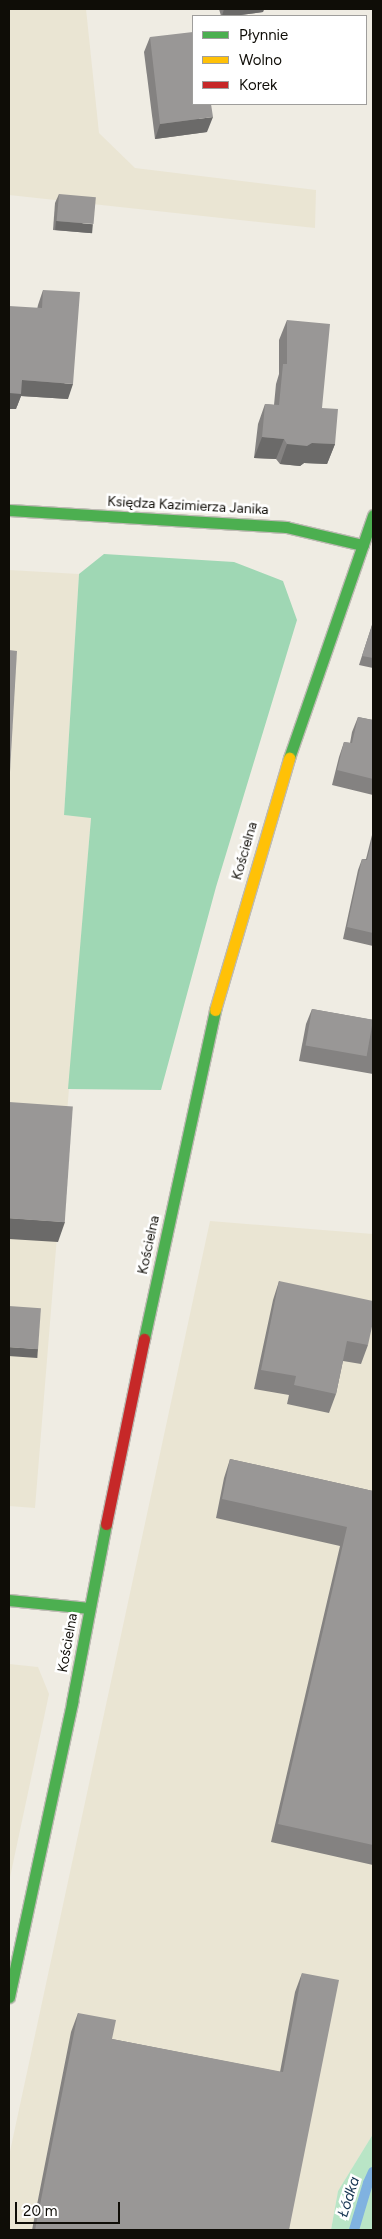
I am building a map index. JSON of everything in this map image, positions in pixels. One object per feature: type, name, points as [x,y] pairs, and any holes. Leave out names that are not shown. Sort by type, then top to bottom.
[{"type":"street","name":"Księdza Kazimierza Janika","points":[[9,510],[286,527],[363,545]]},
{"type":"street","name":"Kościelna","points":[[9,1997],[72,1702],[89,1608],[211,1023],[296,736],[373,514]]},
{"type":"street","points":[[9,1600],[89,1608]]},
{"type":"shaded area","points":[[9,9],[86,9],[99,133],[135,168],[316,190],[315,228],[9,195]]},
{"type":"shaded area","points":[[9,570],[79,574],[64,815],[91,817],[35,1508],[9,1506]]},
{"type":"shaded area","points":[[210,1221],[373,1234],[373,2134],[338,2191],[331,2230],[9,2230],[9,2156]]},
{"type":"shaded area","points":[[9,1664],[38,1667],[49,1694],[9,1882]]},
{"type":"green space","points":[[104,554],[234,562],[283,581],[297,620],[216,887],[161,1090],[68,1089],[91,818],[64,815],[79,574]]},
{"type":"green space","points":[[373,2134],[373,2230],[331,2230],[338,2191]]},
{"type":"building","points":[[192,32],[192,105],[211,105],[213,117],[160,124],[150,37]]},
{"type":"building","points":[[59,194],[96,197],[94,224],[57,221]]},
{"type":"building","points":[[43,290],[80,292],[73,384],[22,380],[21,394],[9,393],[9,306],[42,308]]},
{"type":"building","points":[[287,320],[330,324],[322,408],[338,409],[335,444],[312,443],[307,446],[287,444],[284,439],[262,437],[265,404],[279,405],[283,364],[287,364]]},
{"type":"building","points":[[373,622],[373,658],[362,656]]},
{"type":"building","points":[[9,650],[17,651],[10,772],[9,772]]},
{"type":"building","points":[[358,717],[373,720],[373,779],[337,770],[344,742],[352,743]]},
{"type":"building","points":[[373,835],[373,933],[347,927],[362,859],[367,860]]},
{"type":"building","points":[[312,1009],[373,1020],[367,1056],[306,1045]]},
{"type":"building","points":[[9,1102],[73,1106],[65,1222],[9,1218]]},
{"type":"building","points":[[279,1281],[373,1301],[373,1322],[368,1345],[347,1341],[336,1394],[294,1385],[296,1376],[261,1370]]},
{"type":"building","points":[[9,1306],[41,1308],[38,1349],[9,1347]]},
{"type":"building","points":[[230,1459],[373,1491],[373,1845],[278,1824],[347,1527],[222,1499]]},
{"type":"building","points":[[302,1973],[339,1980],[289,2230],[35,2230],[78,2013],[116,2020],[112,2039],[283,2072]]},
{"type":"waterway","name":"Łódka","points":[[354,2230],[373,2172]]},
{"type":"traffic: fast","points":[[9,510],[286,527],[363,545]]},
{"type":"traffic: fast","points":[[289,758],[373,515]]},
{"type":"traffic: fast","points":[[144,1339],[215,1010]]},
{"type":"traffic: fast","points":[[9,1997],[72,1702],[106,1524]]},
{"type":"traffic: fast","points":[[9,1600],[89,1608]]},
{"type":"traffic: slow","points":[[215,1010],[289,758]]},
{"type":"traffic: jam","points":[[106,1524],[144,1339]]}]
